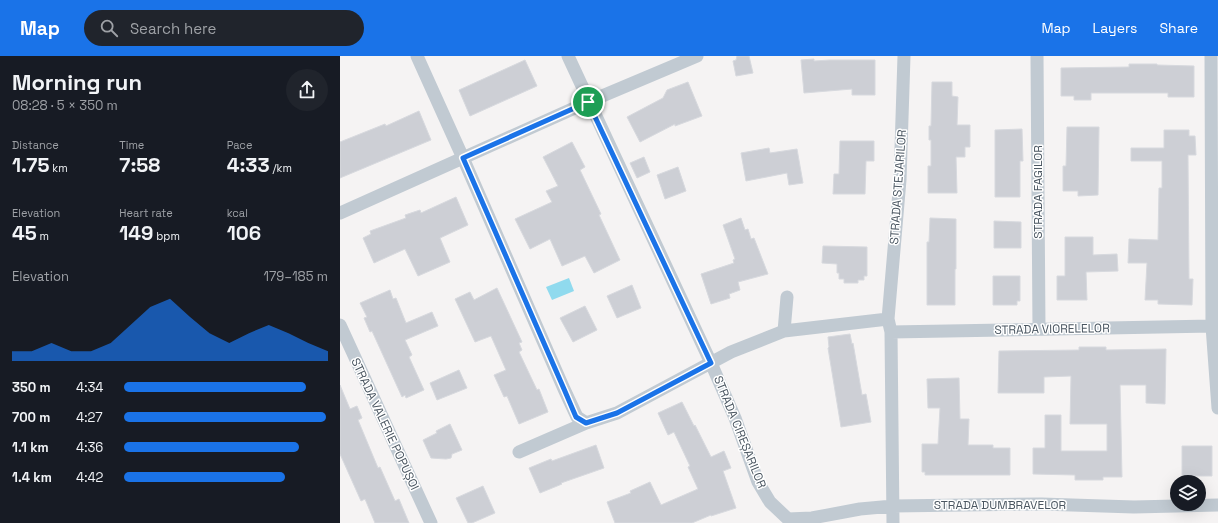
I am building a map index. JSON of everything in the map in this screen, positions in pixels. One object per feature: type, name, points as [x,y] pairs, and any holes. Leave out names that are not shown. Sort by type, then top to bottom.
[{"type":"street","points":[[416,56],[463,158],[576,417],[586,423]]},
{"type":"street","name":"STRADA CIREȘARILOR","points":[[568,56],[588,102],[711,363],[735,418],[758,482],[770,502],[787,521]]},
{"type":"street","points":[[340,213],[588,102],[697,56]]},
{"type":"street","name":"STRADA STEJARILOR","points":[[893,523],[891,332],[888,319],[900,180],[904,56]]},
{"type":"street","name":"STRADA FAGILOR","points":[[1037,56],[1039,329]]},
{"type":"street","points":[[1211,56],[1212,326],[1218,408]]},
{"type":"street","points":[[784,331],[787,297]]},
{"type":"street","points":[[519,452],[586,423],[617,413],[731,352],[784,331],[888,319]]},
{"type":"street","name":"STRADA VALERIE POPUȘOI","points":[[340,325],[431,523]]},
{"type":"street","name":"STRADA VIORELELOR","points":[[891,332],[965,332],[1039,329],[1212,326]]},
{"type":"street","name":"STRADA DUMBRAVELOR","points":[[787,521],[860,509],[894,506],[1041,504],[1134,507],[1218,505]]},
{"type":"water","points":[[569,278],[574,291],[552,300],[546,287]]},
{"type":"building","points":[[737,56],[749,56],[753,73],[736,76],[733,61],[736,60]]},
{"type":"building","points":[[814,59],[814,61],[875,60],[875,95],[852,95],[852,89],[804,93],[801,60]]},
{"type":"building","points":[[525,60],[537,86],[470,116],[459,90]]},
{"type":"building","points":[[1129,64],[1194,66],[1194,97],[1168,97],[1168,93],[1091,93],[1091,100],[1074,100],[1074,96],[1061,96],[1061,68],[1129,67]]},
{"type":"building","points":[[688,82],[702,116],[675,126],[675,124],[640,142],[627,117],[663,98],[667,90]]},
{"type":"building","points":[[932,82],[952,82],[952,96],[958,97],[957,125],[970,125],[970,147],[965,147],[965,157],[956,157],[957,193],[928,193],[928,166],[931,166],[931,140],[929,140],[929,126],[931,126]]},
{"type":"building","points":[[419,111],[431,140],[340,178],[340,142],[385,124],[386,126]]},
{"type":"building","points":[[1067,127],[1099,127],[1098,195],[1078,196],[1078,191],[1063,191],[1063,166],[1066,166]]},
{"type":"building","points":[[1022,129],[1023,161],[1020,161],[1020,197],[995,197],[995,130]]},
{"type":"building","points":[[1164,130],[1189,130],[1189,136],[1195,136],[1196,155],[1188,155],[1189,279],[1193,279],[1192,305],[1158,304],[1158,300],[1145,300],[1147,263],[1128,263],[1129,239],[1158,240],[1159,188],[1162,188],[1162,161],[1131,161],[1131,148],[1164,148]]},
{"type":"building","points":[[840,141],[874,141],[874,161],[866,161],[865,194],[833,194],[834,174],[839,174]]},
{"type":"building","points":[[572,142],[585,167],[580,170],[601,214],[599,215],[620,260],[594,273],[585,256],[562,266],[550,239],[530,249],[515,219],[552,202],[546,191],[558,186],[543,157]]},
{"type":"building","points":[[769,148],[770,153],[797,149],[803,183],[789,185],[787,173],[746,181],[741,153]]},
{"type":"building","points":[[644,157],[650,172],[637,178],[630,163]]},
{"type":"building","points":[[678,167],[686,191],[665,199],[657,175]]},
{"type":"building","points":[[456,197],[468,225],[440,238],[450,262],[418,276],[405,249],[374,263],[363,238],[371,234],[370,231],[406,218],[405,215],[420,210],[421,213]]},
{"type":"building","points":[[741,218],[745,230],[748,229],[751,239],[754,238],[768,274],[738,282],[740,290],[729,294],[730,298],[711,304],[701,274],[734,263],[733,260],[735,259],[723,225]]},
{"type":"building","points":[[930,218],[956,219],[955,305],[927,305],[927,242],[929,242]]},
{"type":"building","points":[[994,221],[1021,222],[1021,248],[994,248]]},
{"type":"building","points":[[1065,237],[1093,237],[1093,255],[1117,254],[1118,271],[1086,272],[1087,300],[1057,300],[1057,276],[1065,276]]},
{"type":"building","points":[[823,246],[867,247],[867,276],[864,276],[864,280],[858,280],[858,283],[844,283],[844,279],[839,279],[837,264],[822,263]]},
{"type":"building","points":[[993,276],[1020,276],[1020,301],[1017,301],[1017,305],[993,305]]},
{"type":"building","points":[[632,285],[641,308],[617,318],[607,296]]},
{"type":"building","points":[[497,288],[522,342],[519,343],[522,350],[519,352],[537,390],[539,389],[548,412],[519,424],[507,396],[504,397],[494,375],[506,370],[491,336],[475,342],[455,299],[470,292],[474,300]]},
{"type":"building","points":[[390,290],[393,299],[396,298],[406,323],[432,312],[438,326],[405,340],[412,355],[409,357],[424,390],[406,398],[405,395],[402,397],[372,331],[370,332],[364,318],[367,317],[360,303]]},
{"type":"building","points":[[585,306],[597,330],[573,342],[560,318]]},
{"type":"building","points":[[850,334],[852,344],[853,343],[862,395],[866,394],[871,422],[841,427],[828,348],[828,337]]},
{"type":"building","points":[[1079,347],[1106,347],[1106,350],[1166,349],[1165,404],[1146,403],[1146,385],[1120,385],[1122,477],[1103,477],[1103,480],[1075,480],[1075,475],[1033,474],[1033,448],[1045,448],[1045,415],[1061,415],[1061,451],[1107,451],[1107,424],[1070,424],[1071,376],[1044,377],[1044,393],[998,393],[999,351],[1079,350]]},
{"type":"building","points":[[459,370],[467,388],[437,400],[430,383]]},
{"type":"building","points":[[959,378],[960,419],[969,419],[968,445],[993,445],[993,448],[1010,448],[1010,475],[925,475],[925,472],[922,472],[922,444],[938,444],[940,408],[928,408],[927,379]]},
{"type":"building","points":[[340,385],[350,409],[357,406],[362,418],[358,420],[378,468],[380,467],[395,501],[399,499],[409,523],[375,523],[365,499],[361,501],[340,454]]},
{"type":"building","points":[[682,402],[711,457],[724,451],[731,468],[723,471],[736,508],[711,515],[692,523],[615,523],[607,502],[631,493],[630,491],[650,482],[661,505],[698,489],[688,467],[690,466],[674,432],[668,435],[658,413]]},
{"type":"building","points":[[450,424],[462,450],[452,454],[451,458],[431,458],[423,440]]},
{"type":"building","points":[[596,445],[604,468],[561,483],[562,484],[540,493],[529,468],[551,459],[552,461]]},
{"type":"building","points":[[1182,446],[1212,446],[1212,476],[1182,475]]},
{"type":"building","points":[[483,486],[495,513],[472,523],[468,523],[456,498]]},
{"type":"route","points":[[588,102],[711,363],[617,413],[586,423],[576,417],[541,340],[463,158],[588,102]]}]
